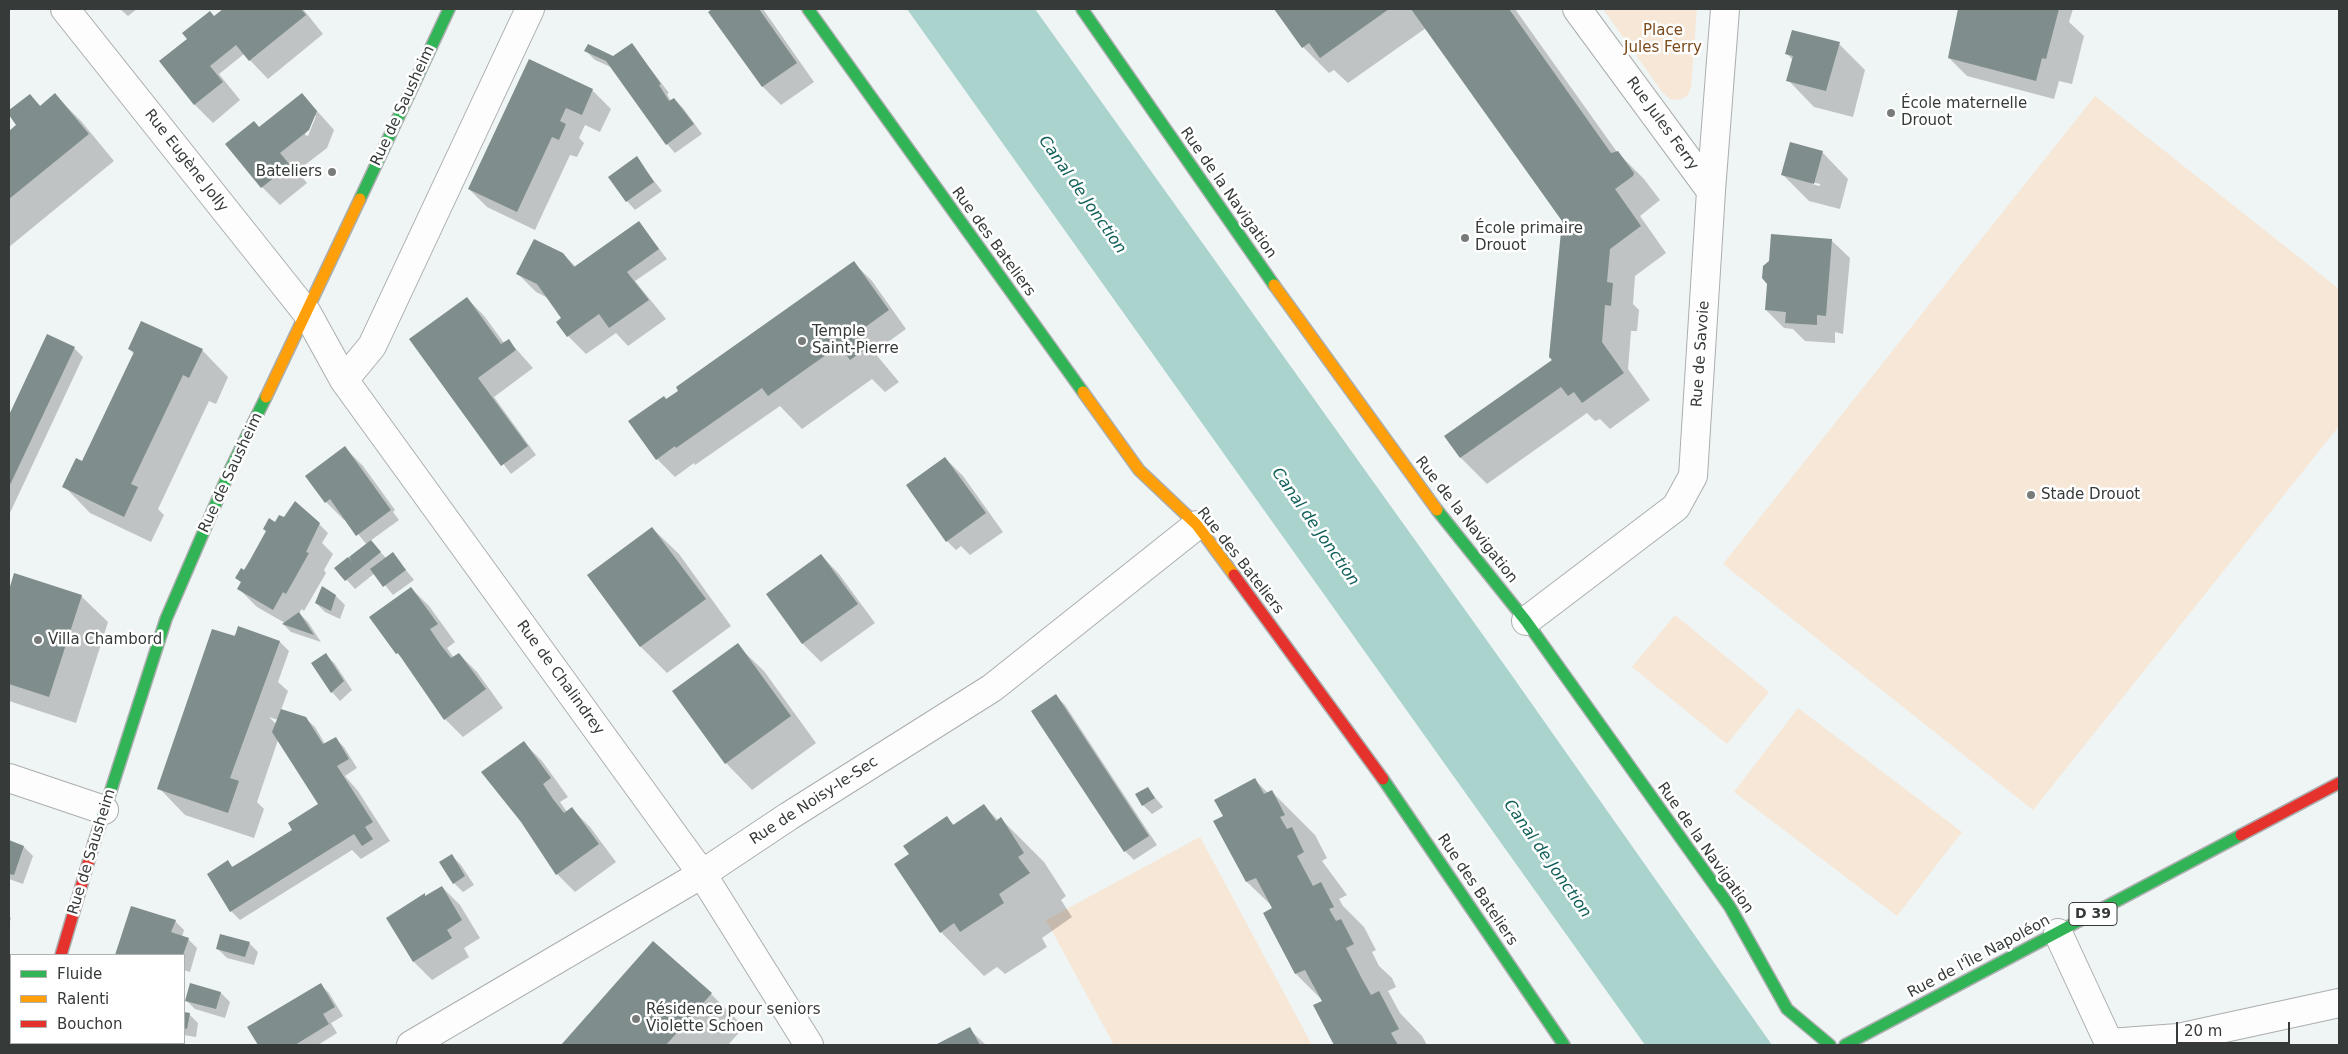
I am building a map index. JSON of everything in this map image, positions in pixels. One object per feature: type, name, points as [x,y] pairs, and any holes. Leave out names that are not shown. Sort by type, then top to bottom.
[{"type":"street","name":"Rue Eugène Jolly","points":[[65,9],[307,313]]},
{"type":"street","name":"Rue de Sausheim","points":[[61,954],[104,810],[166,619],[232,466],[307,313],[449,9]]},
{"type":"street","points":[[344,380],[372,346],[530,9]]},
{"type":"street","name":"Rue des Bateliers","points":[[808,9],[1139,470],[1197,525],[1368,757],[1564,1045]]},
{"type":"street","name":"Rue de la Navigation","points":[[1082,9],[1248,248],[1423,492],[1526,621],[1730,908],[1787,1009],[1830,1045]]},
{"type":"street","name":"Rue Jules Ferry","points":[[1577,9],[1711,191]]},
{"type":"street","name":"Rue de Savoie","points":[[1526,621],[1676,507],[1693,476],[1711,191],[1725,9]]},
{"type":"street","name":"Rue de Chalindrey","points":[[307,313],[344,380],[702,874],[809,1045]]},
{"type":"street","name":"Rue de Noisy-le-Sec","points":[[411,1045],[702,874],[789,816],[992,688],[1197,525]]},
{"type":"street","points":[[9,778],[104,810]]},
{"type":"street","name":"Rue de l'Île Napoléon","points":[[1846,1045],[2339,783]]},
{"type":"street","points":[[2058,932],[2103,1044],[2178,1038],[2339,1004]]},
{"type":"green space","name":"Place Jules Ferry","points":[[1603,9],[1697,9],[1691,88],[1687,96],[1679,100],[1670,99],[1663,93]]},
{"type":"green space","name":"Stade Drouot","points":[[2095,96],[2339,289],[2339,426],[2033,810],[1723,564]]},
{"type":"green space","points":[[1675,615],[1769,692],[1727,744],[1632,667]]},
{"type":"green space","points":[[1798,708],[1962,832],[1897,916],[1734,792]]},
{"type":"green space","points":[[1200,837],[1312,1045],[1114,1045],[1046,920]]},
{"type":"water","name":"Canal de Jonction","points":[[907,9],[1035,9],[1508,670],[1772,1045],[1645,1045]]},
{"type":"building","points":[[223,9],[301,9],[306,15],[249,61],[236,45],[210,66],[223,82],[194,105],[159,61],[187,39],[182,33],[210,11],[214,16]]},
{"type":"building","points":[[712,9],[759,9],[797,63],[762,87],[708,12]]},
{"type":"building","points":[[1274,9],[1389,9],[1320,58],[1309,43],[1302,48]]},
{"type":"building","points":[[1411,9],[1509,9],[1611,153],[1618,151],[1634,173],[1633,176],[1615,189],[1641,226],[1610,249],[1607,282],[1613,283],[1611,306],[1605,305],[1602,342],[1624,373],[1582,403],[1574,392],[1568,396],[1561,387],[1460,458],[1444,436],[1552,360],[1549,357],[1562,221]]},
{"type":"building","points":[[1958,9],[2059,9],[2046,59],[2042,58],[2036,81],[1948,58]]},
{"type":"building","points":[[1792,30],[1840,42],[1826,91],[1786,81],[1793,56],[1785,54]]},
{"type":"building","points":[[632,43],[661,84],[659,85],[669,101],[674,98],[694,124],[666,145],[606,61],[584,51],[588,44],[613,56]]},
{"type":"building","points":[[529,59],[593,89],[582,115],[566,108],[560,121],[566,124],[559,140],[552,137],[517,212],[468,189]]},
{"type":"building","points":[[55,93],[89,134],[9,199],[9,131],[16,125],[9,115],[9,110],[30,94],[40,106]]},
{"type":"building","points":[[302,93],[317,111],[309,130],[280,153],[290,165],[261,188],[225,144],[254,121],[259,127]]},
{"type":"building","points":[[1790,142],[1823,151],[1814,184],[1781,175]]},
{"type":"building","points":[[637,156],[654,182],[626,202],[608,177]]},
{"type":"building","points":[[639,221],[659,249],[627,272],[649,300],[609,328],[599,314],[567,337],[556,322],[561,318],[537,284],[516,274],[534,239],[563,253],[574,267]]},
{"type":"building","points":[[1771,234],[1832,239],[1826,316],[1817,315],[1817,325],[1785,323],[1786,312],[1765,310],[1767,284],[1762,278],[1763,266],[1769,261]]},
{"type":"building","points":[[854,261],[889,310],[857,333],[867,348],[850,360],[840,345],[768,396],[762,388],[656,460],[628,421],[664,396],[666,399],[678,391],[676,387]]},
{"type":"building","points":[[467,297],[501,344],[509,339],[516,350],[478,378],[528,446],[501,466],[409,339]]},
{"type":"building","points":[[141,321],[203,349],[189,378],[183,375],[131,484],[138,487],[124,517],[62,487],[76,458],[82,461],[134,352],[128,349]]},
{"type":"building","points":[[47,334],[75,347],[9,487],[9,415]]},
{"type":"building","points":[[345,446],[391,510],[356,536],[330,499],[325,503],[305,476]]},
{"type":"building","points":[[945,457],[986,513],[946,542],[906,485]]},
{"type":"building","points":[[295,501],[320,523],[306,552],[309,553],[286,594],[283,592],[273,610],[237,589],[241,582],[235,578],[241,568],[244,570],[250,560],[266,531],[263,529],[269,518],[275,522],[279,515],[284,517]]},
{"type":"building","points":[[652,527],[706,599],[640,647],[587,575]]},
{"type":"building","points":[[371,540],[381,552],[345,581],[334,568],[348,557],[352,562],[349,557]]},
{"type":"building","points":[[393,552],[406,570],[383,587],[370,569]]},
{"type":"building","points":[[821,554],[858,604],[802,644],[766,594]]},
{"type":"building","name":"Villa Chambord","points":[[14,573],[82,595],[49,697],[9,684],[9,590]]},
{"type":"building","points":[[322,586],[336,595],[331,611],[315,603]]},
{"type":"building","points":[[411,587],[438,624],[430,629],[440,644],[451,658],[459,653],[486,689],[444,720],[398,653],[396,654],[369,617]]},
{"type":"building","points":[[299,612],[314,635],[282,624]]},
{"type":"building","points":[[238,626],[280,641],[230,778],[239,781],[228,813],[157,789],[212,629],[235,636]]},
{"type":"building","points":[[738,643],[791,716],[725,764],[672,691]]},
{"type":"building","points":[[326,653],[344,681],[331,693],[311,663]]},
{"type":"building","points":[[1056,694],[1149,836],[1124,852],[1031,711]]},
{"type":"building","points":[[281,709],[306,717],[323,744],[336,737],[349,759],[337,766],[373,822],[365,827],[373,839],[362,846],[354,834],[230,912],[207,874],[228,860],[232,867],[292,830],[288,823],[318,804],[272,732]]},
{"type":"building","points":[[524,741],[551,778],[543,784],[553,799],[564,813],[572,807],[599,844],[556,875],[521,822],[481,772]]},
{"type":"building","points":[[1255,778],[1264,794],[1272,790],[1285,815],[1280,817],[1287,829],[1292,827],[1304,852],[1297,856],[1313,886],[1321,882],[1334,907],[1329,909],[1336,921],[1341,919],[1354,944],[1346,948],[1362,979],[1371,995],[1379,991],[1399,1029],[1391,1033],[1398,1045],[1334,1045],[1313,1005],[1322,1001],[1305,970],[1295,974],[1263,913],[1272,908],[1256,878],[1246,882],[1213,821],[1223,816],[1214,800]]},
{"type":"building","points":[[1148,787],[1155,798],[1142,806],[1135,794]]},
{"type":"building","points":[[984,804],[996,821],[1001,817],[1024,853],[1018,857],[1030,873],[999,894],[1004,903],[960,932],[954,923],[940,933],[894,864],[909,854],[903,846],[947,816],[953,825]]},
{"type":"building","points":[[9,840],[24,846],[14,875],[9,874]]},
{"type":"building","points":[[452,854],[465,876],[453,884],[439,862]]},
{"type":"building","points":[[442,886],[462,920],[447,930],[452,938],[413,962],[386,918],[425,893],[425,896]]},
{"type":"building","points":[[131,906],[176,920],[171,932],[189,938],[183,954],[115,954]]},
{"type":"building","points":[[220,934],[250,942],[245,957],[216,949]]},
{"type":"building","name":"Résidence pour seniors Violette Schoen","points":[[653,941],[712,993],[666,1045],[561,1045]]},
{"type":"building","points":[[190,983],[221,992],[216,1009],[185,1001]]},
{"type":"building","points":[[321,983],[335,1007],[323,1014],[329,1024],[295,1045],[258,1045],[247,1027]]},
{"type":"building","points":[[185,1012],[190,1013],[187,1029],[185,1028]]},
{"type":"building","points":[[970,1027],[980,1045],[935,1045]]},
{"type":"traffic: fast","points":[[360,199],[449,9]]},
{"type":"traffic: fast","points":[[808,9],[1083,392]]},
{"type":"traffic: fast","points":[[1082,9],[1274,285]]},
{"type":"traffic: fast","points":[[94,843],[166,619],[232,466],[266,397]]},
{"type":"traffic: fast","points":[[1437,510],[1526,621],[1730,907],[1787,1009],[1830,1045]]},
{"type":"traffic: fast","points":[[1383,779],[1564,1045]]},
{"type":"traffic: fast","points":[[1845,1045],[2241,835]]},
{"type":"traffic: slow","points":[[266,397],[360,199]]},
{"type":"traffic: slow","points":[[1274,285],[1437,510]]},
{"type":"traffic: slow","points":[[1083,392],[1139,470],[1197,525],[1234,575]]},
{"type":"traffic: jam","points":[[1234,575],[1383,779]]},
{"type":"traffic: jam","points":[[2241,835],[2339,783]]},
{"type":"traffic: jam","points":[[61,954],[94,843]]},
{"type":"place","name":"École maternelle Drouot","points":[[1891,113]]},
{"type":"place","name":"Bateliers","points":[[332,172]]},
{"type":"place","name":"École primaire Drouot","points":[[1465,238]]},
{"type":"place","name":"Temple Saint-Pierre","points":[[802,341]]},
{"type":"place","name":"Stade Drouot","points":[[2031,495]]},
{"type":"place","name":"Villa Chambord","points":[[38,640]]},
{"type":"place","name":"Résidence pour seniors Violette Schoen","points":[[636,1019]]}]
